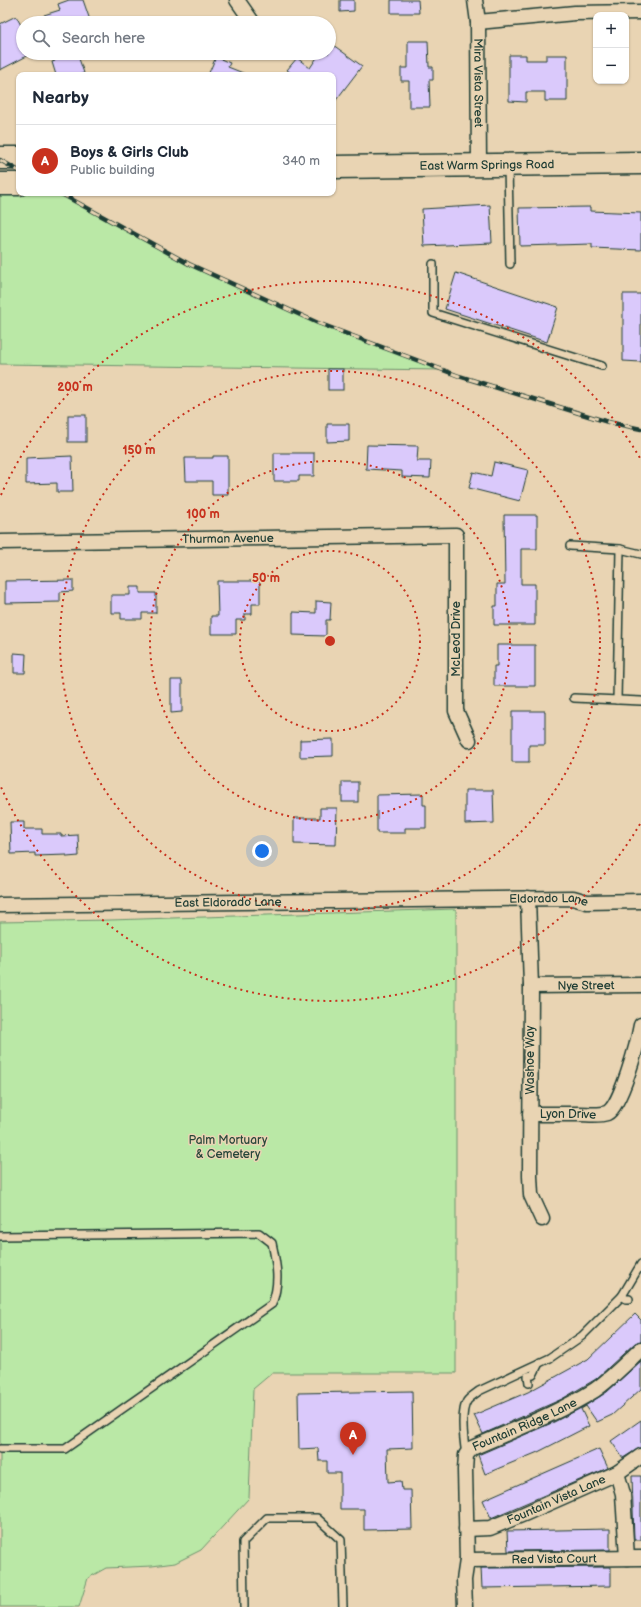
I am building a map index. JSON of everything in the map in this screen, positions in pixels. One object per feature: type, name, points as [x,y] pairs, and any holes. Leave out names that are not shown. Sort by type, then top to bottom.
[{"type":"main road","points":[[0,158],[16,158]]},
{"type":"main road","name":"East Warm Springs Road","points":[[336,167],[641,163]]},
{"type":"main road","points":[[0,184],[16,184]]},
{"type":"street","points":[[237,0],[248,16]]},
{"type":"street","name":"Mira Vista Street","points":[[475,0],[478,22],[479,165]]},
{"type":"street","points":[[478,22],[575,13],[641,12]]},
{"type":"street","name":"Thurman Avenue","points":[[0,542],[456,536]]},
{"type":"street","name":"McLeod Drive","points":[[456,536],[456,710],[469,740]]},
{"type":"street","name":"Washoe Way","points":[[528,898],[531,986],[531,1196],[542,1219]]},
{"type":"street","name":"Eldorado Lane","points":[[456,899],[573,898],[587,902],[641,901]]},
{"type":"street","name":"East Eldorado Lane","points":[[0,906],[456,899]]},
{"type":"street","name":"Nye Street","points":[[531,986],[641,985]]},
{"type":"street","name":"Lyon Drive","points":[[530,1114],[592,1115],[608,1112],[615,1104],[620,1094],[633,1057],[641,1025]]},
{"type":"street","name":"Fountain Ridge Lane","points":[[465,1607],[464,1580],[467,1560],[466,1455],[472,1448],[553,1412],[594,1390],[611,1378],[641,1349]]},
{"type":"street","name":"Fountain Vista Lane","points":[[466,1529],[490,1528],[617,1473],[641,1456]]},
{"type":"street","points":[[617,1473],[623,1494],[627,1558]]},
{"type":"street","name":"Red Vista Court","points":[[467,1560],[641,1558]]},
{"type":"lane","points":[[508,164],[510,264]]},
{"type":"lane","points":[[432,264],[433,313],[602,366]]},
{"type":"lane","points":[[570,546],[620,549],[641,554]]},
{"type":"lane","points":[[617,700],[620,549]]},
{"type":"lane","points":[[574,698],[641,700]]},
{"type":"lane","points":[[0,1236],[259,1233],[272,1243],[276,1262],[277,1290],[272,1304],[65,1448],[0,1448]]},
{"type":"lane","points":[[466,1455],[464,1442],[464,1407],[470,1397],[479,1391],[528,1376],[539,1363],[550,1358],[582,1336],[626,1298],[641,1264]]},
{"type":"lane","points":[[244,1607],[243,1542],[267,1518],[317,1518],[341,1540],[343,1607]]},
{"type":"green space","points":[[0,182],[16,191],[16,196],[65,196],[189,264],[318,323],[441,370],[0,364]]},
{"type":"green space","name":"Palm Mortuary & Cemetery","points":[[456,909],[456,1373],[272,1373],[253,1389],[249,1498],[201,1550],[175,1563],[152,1566],[106,1568],[88,1578],[79,1607],[0,1607],[0,922]]},
{"type":"building","points":[[69,0],[83,0],[89,16],[44,16],[60,10],[58,4]]},
{"type":"building","points":[[340,0],[354,0],[354,11],[340,12]]},
{"type":"building","points":[[391,0],[418,0],[419,13],[391,13]]},
{"type":"building","points":[[16,16],[16,60],[19,60],[0,70],[0,24]]},
{"type":"building","points":[[408,41],[428,41],[429,67],[433,67],[433,80],[429,80],[430,107],[409,107],[409,81],[401,81],[401,68],[408,68]]},
{"type":"building","points":[[336,47],[362,66],[336,100],[336,72],[290,72],[287,70],[295,60],[300,60],[310,68],[315,60],[336,60]]},
{"type":"building","points":[[509,55],[526,55],[526,60],[546,60],[546,55],[567,55],[567,101],[545,101],[545,92],[526,92],[526,102],[509,101]]},
{"type":"building","points":[[79,60],[84,72],[55,72],[52,62]]},
{"type":"building","points":[[215,60],[223,60],[230,63],[228,67],[240,72],[209,72]]},
{"type":"building","points":[[490,205],[492,243],[424,246],[422,209]]},
{"type":"building","points":[[590,207],[590,211],[641,213],[641,250],[592,248],[592,244],[520,246],[519,208]]},
{"type":"building","points":[[456,273],[558,307],[547,342],[445,309]]},
{"type":"building","points":[[623,294],[641,294],[641,362],[623,361]]},
{"type":"building","points":[[328,369],[343,369],[343,390],[328,390]]},
{"type":"building","points":[[68,415],[86,415],[86,442],[68,442]]},
{"type":"building","points":[[327,424],[349,424],[349,441],[327,442]]},
{"type":"building","points":[[367,445],[418,446],[417,461],[431,461],[430,478],[402,477],[402,471],[366,469]]},
{"type":"building","points":[[274,453],[314,453],[314,476],[299,476],[299,481],[274,481]]},
{"type":"building","points":[[72,456],[73,492],[57,492],[57,483],[26,484],[26,458]]},
{"type":"building","points":[[213,456],[228,456],[228,495],[212,495],[212,481],[186,481],[185,458],[213,458]]},
{"type":"building","points":[[494,462],[528,470],[520,501],[469,488],[473,472],[491,476]]},
{"type":"building","points":[[504,515],[537,515],[537,549],[521,549],[521,584],[535,584],[535,625],[494,625],[494,606],[497,606],[497,584],[505,584]]},
{"type":"building","points":[[73,580],[73,591],[60,592],[60,602],[5,603],[5,581]]},
{"type":"building","points":[[217,581],[260,581],[260,604],[252,604],[252,614],[245,614],[245,620],[236,620],[236,634],[211,634],[211,616],[218,616]]},
{"type":"building","points":[[130,587],[140,587],[140,593],[156,593],[156,613],[142,613],[142,619],[121,619],[121,613],[111,613],[111,595],[130,595]]},
{"type":"building","points":[[316,601],[331,602],[330,620],[326,620],[326,636],[293,635],[293,612],[316,613]]},
{"type":"building","points":[[497,645],[535,645],[535,686],[494,686],[494,666],[497,666]]},
{"type":"building","points":[[14,653],[26,654],[25,673],[14,673]]},
{"type":"building","points":[[171,680],[182,680],[182,712],[171,713]]},
{"type":"building","points":[[512,711],[545,711],[545,745],[529,745],[529,762],[512,762]]},
{"type":"building","points":[[333,739],[333,756],[300,757],[300,740]]},
{"type":"building","points":[[342,782],[358,782],[358,802],[342,802]]},
{"type":"building","points":[[465,790],[493,790],[494,823],[465,824]]},
{"type":"building","points":[[423,794],[423,805],[426,805],[426,828],[405,828],[405,833],[377,833],[377,795]]},
{"type":"building","points":[[320,808],[337,808],[336,845],[294,844],[294,818],[320,818]]},
{"type":"building","points":[[10,822],[24,822],[24,829],[42,829],[42,834],[61,834],[61,836],[78,835],[79,856],[35,856],[35,853],[11,854]]},
{"type":"building","points":[[635,1314],[641,1320],[641,1341],[635,1343],[596,1379],[562,1399],[483,1434],[474,1415],[528,1392],[588,1359]]},
{"type":"building","points":[[641,1361],[641,1389],[612,1415],[597,1422],[586,1406],[581,1409],[589,1426],[538,1452],[485,1474],[478,1455],[554,1422],[585,1406],[607,1392]]},
{"type":"building","points":[[412,1391],[413,1448],[387,1449],[388,1482],[401,1481],[402,1490],[411,1490],[412,1529],[364,1530],[364,1509],[340,1509],[340,1473],[327,1473],[327,1461],[319,1461],[318,1448],[299,1449],[298,1393]]},
{"type":"building","points":[[641,1420],[641,1447],[623,1458],[611,1441]]},
{"type":"building","points":[[599,1449],[608,1468],[491,1518],[483,1500]]},
{"type":"building","points":[[632,1476],[641,1476],[641,1540],[634,1540]]},
{"type":"building","points":[[610,1529],[610,1550],[508,1551],[507,1531]]},
{"type":"building","points":[[611,1567],[611,1586],[482,1588],[481,1568]]},
{"type":"railway","points":[[0,160],[16,169]]},
{"type":"railway","points":[[65,196],[189,264],[318,323],[459,376],[608,422],[641,429]]},
{"type":"place","name":"Boys & Girls Club","points":[[353,1455]]}]
